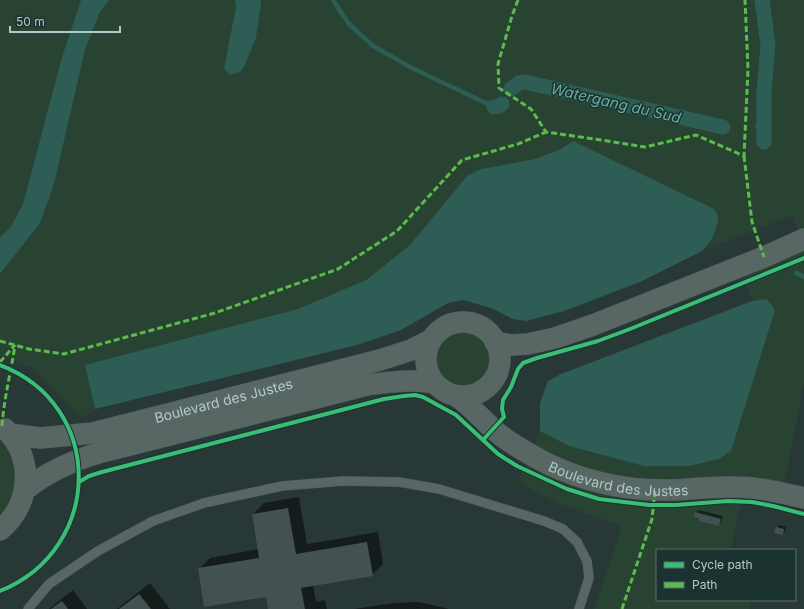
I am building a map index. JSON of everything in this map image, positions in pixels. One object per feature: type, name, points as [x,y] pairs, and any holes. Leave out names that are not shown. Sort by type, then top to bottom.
[{"type":"street","points":[[495,342],[512,345],[528,344],[555,338],[593,325],[764,257],[804,239]]},
{"type":"street","points":[[454,324],[473,324],[482,328],[495,342],[499,358],[498,368],[494,378],[487,387],[478,393],[467,396],[456,396],[444,391],[434,383],[426,362],[426,353],[431,340],[445,327],[454,324]]},
{"type":"street","name":"Boulevard des Justes","points":[[5,429],[40,438],[93,433],[380,360],[411,350],[431,340]]},
{"type":"street","name":"Boulevard des Justes","points":[[25,490],[58,468],[89,455],[367,385],[402,380],[415,380],[434,383]]},
{"type":"street","name":"Boulevard des Justes","points":[[456,396],[469,405],[500,434],[517,446],[549,464],[592,480],[623,487],[651,490],[735,486],[775,491],[804,498]]},
{"type":"street","points":[[0,530],[16,513],[25,490],[26,476],[23,457],[18,445],[5,429]]},
{"type":"lane","points":[[28,609],[49,584],[98,551],[153,521],[204,504],[282,486],[343,480],[399,482],[439,489],[544,521],[563,529],[577,542],[587,561],[589,578],[579,609]]},
{"type":"shaded area","points":[[0,0],[81,0],[62,57],[23,204],[10,228],[0,237]]},
{"type":"shaded area","points":[[81,0],[109,0],[100,12],[85,50],[54,184],[40,223],[0,274],[0,237],[10,228],[23,204],[62,57]]},
{"type":"shaded area","points":[[109,0],[235,0],[236,7],[224,68],[256,38],[261,0],[804,0],[804,250],[793,215],[702,251],[712,239],[714,232],[573,141],[561,149],[535,159],[481,169],[467,176],[410,245],[366,280],[298,309],[85,365],[95,409],[81,418],[31,367],[0,355],[0,274],[40,222],[54,184],[85,50],[100,12]]},
{"type":"shaded area","points":[[235,0],[261,0],[261,3],[256,38],[244,67],[240,72],[230,75],[224,68],[236,7]]},
{"type":"shaded area","points":[[573,141],[714,209],[718,216],[718,222],[712,239],[702,251],[640,282],[564,311],[526,321],[513,319],[491,308],[463,300],[448,303],[401,330],[357,345],[95,409],[85,365],[298,309],[366,280],[410,245],[467,176],[481,169],[535,159],[561,149]]},
{"type":"shaded area","points":[[804,250],[804,384],[784,485],[745,480],[731,549],[656,549],[656,601],[751,601],[749,609],[594,609],[622,526],[581,512],[555,501],[518,481],[540,431],[569,446],[767,299],[752,301],[744,277]]},
{"type":"shaded area","points":[[767,299],[775,310],[731,451],[719,459],[689,466],[644,466],[569,446],[540,431],[540,403],[548,381],[561,374],[752,301]]},
{"type":"shaded area","points":[[463,331],[479,336],[487,344],[492,360],[487,376],[479,384],[463,389],[447,384],[439,376],[434,360],[439,344],[447,336]]},
{"type":"shaded area","points":[[0,440],[11,458],[14,478],[11,497],[0,515]]},
{"type":"building","points":[[288,508],[296,554],[367,542],[373,576],[301,588],[305,609],[268,609],[266,597],[204,607],[198,568],[259,558],[252,514]]},
{"type":"building","points":[[695,512],[721,519],[719,526],[699,521],[699,518],[694,517]]},
{"type":"building","points":[[776,527],[784,529],[783,535],[774,533]]},
{"type":"building","points":[[139,594],[151,609],[119,609]]},
{"type":"building","points":[[62,601],[68,609],[51,609]]},
{"type":"waterway","name":"Watergang du Sud","points":[[333,0],[349,24],[373,46],[412,68],[494,107]]},
{"type":"waterway","name":"Watergang du Sud","points":[[762,0],[768,45],[764,91],[764,142]]},
{"type":"waterway","name":"Watergang du Sud","points":[[511,89],[519,83],[525,82],[723,127]]},
{"type":"waterway","name":"Watergang du Sud","points":[[494,107],[502,104]]},
{"type":"waterway","name":"Watergang du Sud","points":[[757,127],[763,127]]},
{"type":"waterway","name":"Watergang du Sud","points":[[796,273],[804,277]]},
{"type":"marked path","points":[[518,0],[498,64],[499,88],[531,109],[546,132],[645,147],[696,135],[744,156],[748,69],[745,0]]},
{"type":"marked path","points":[[0,341],[29,349],[64,354],[215,313],[338,269],[397,231],[462,160],[518,144],[546,132]]},
{"type":"marked path","points":[[744,156],[752,222],[764,257]]},
{"type":"marked path","points":[[0,362],[15,345]]},
{"type":"marked path","points":[[2,426],[15,345]]},
{"type":"marked path","points":[[622,609],[652,519],[655,490]]},
{"type":"cycle path","points":[[483,440],[504,417],[502,409],[503,400],[511,387],[518,369],[523,363],[598,341],[804,258]]},
{"type":"cycle path","points":[[0,365],[35,384],[59,411],[74,443],[79,477],[74,512],[59,544],[34,571],[0,591]]},
{"type":"cycle path","points":[[79,482],[89,476],[102,472],[384,399],[415,395],[423,397],[456,415],[498,454],[517,466],[567,489],[599,499],[649,505],[676,505],[728,501],[752,502],[804,514]]}]
